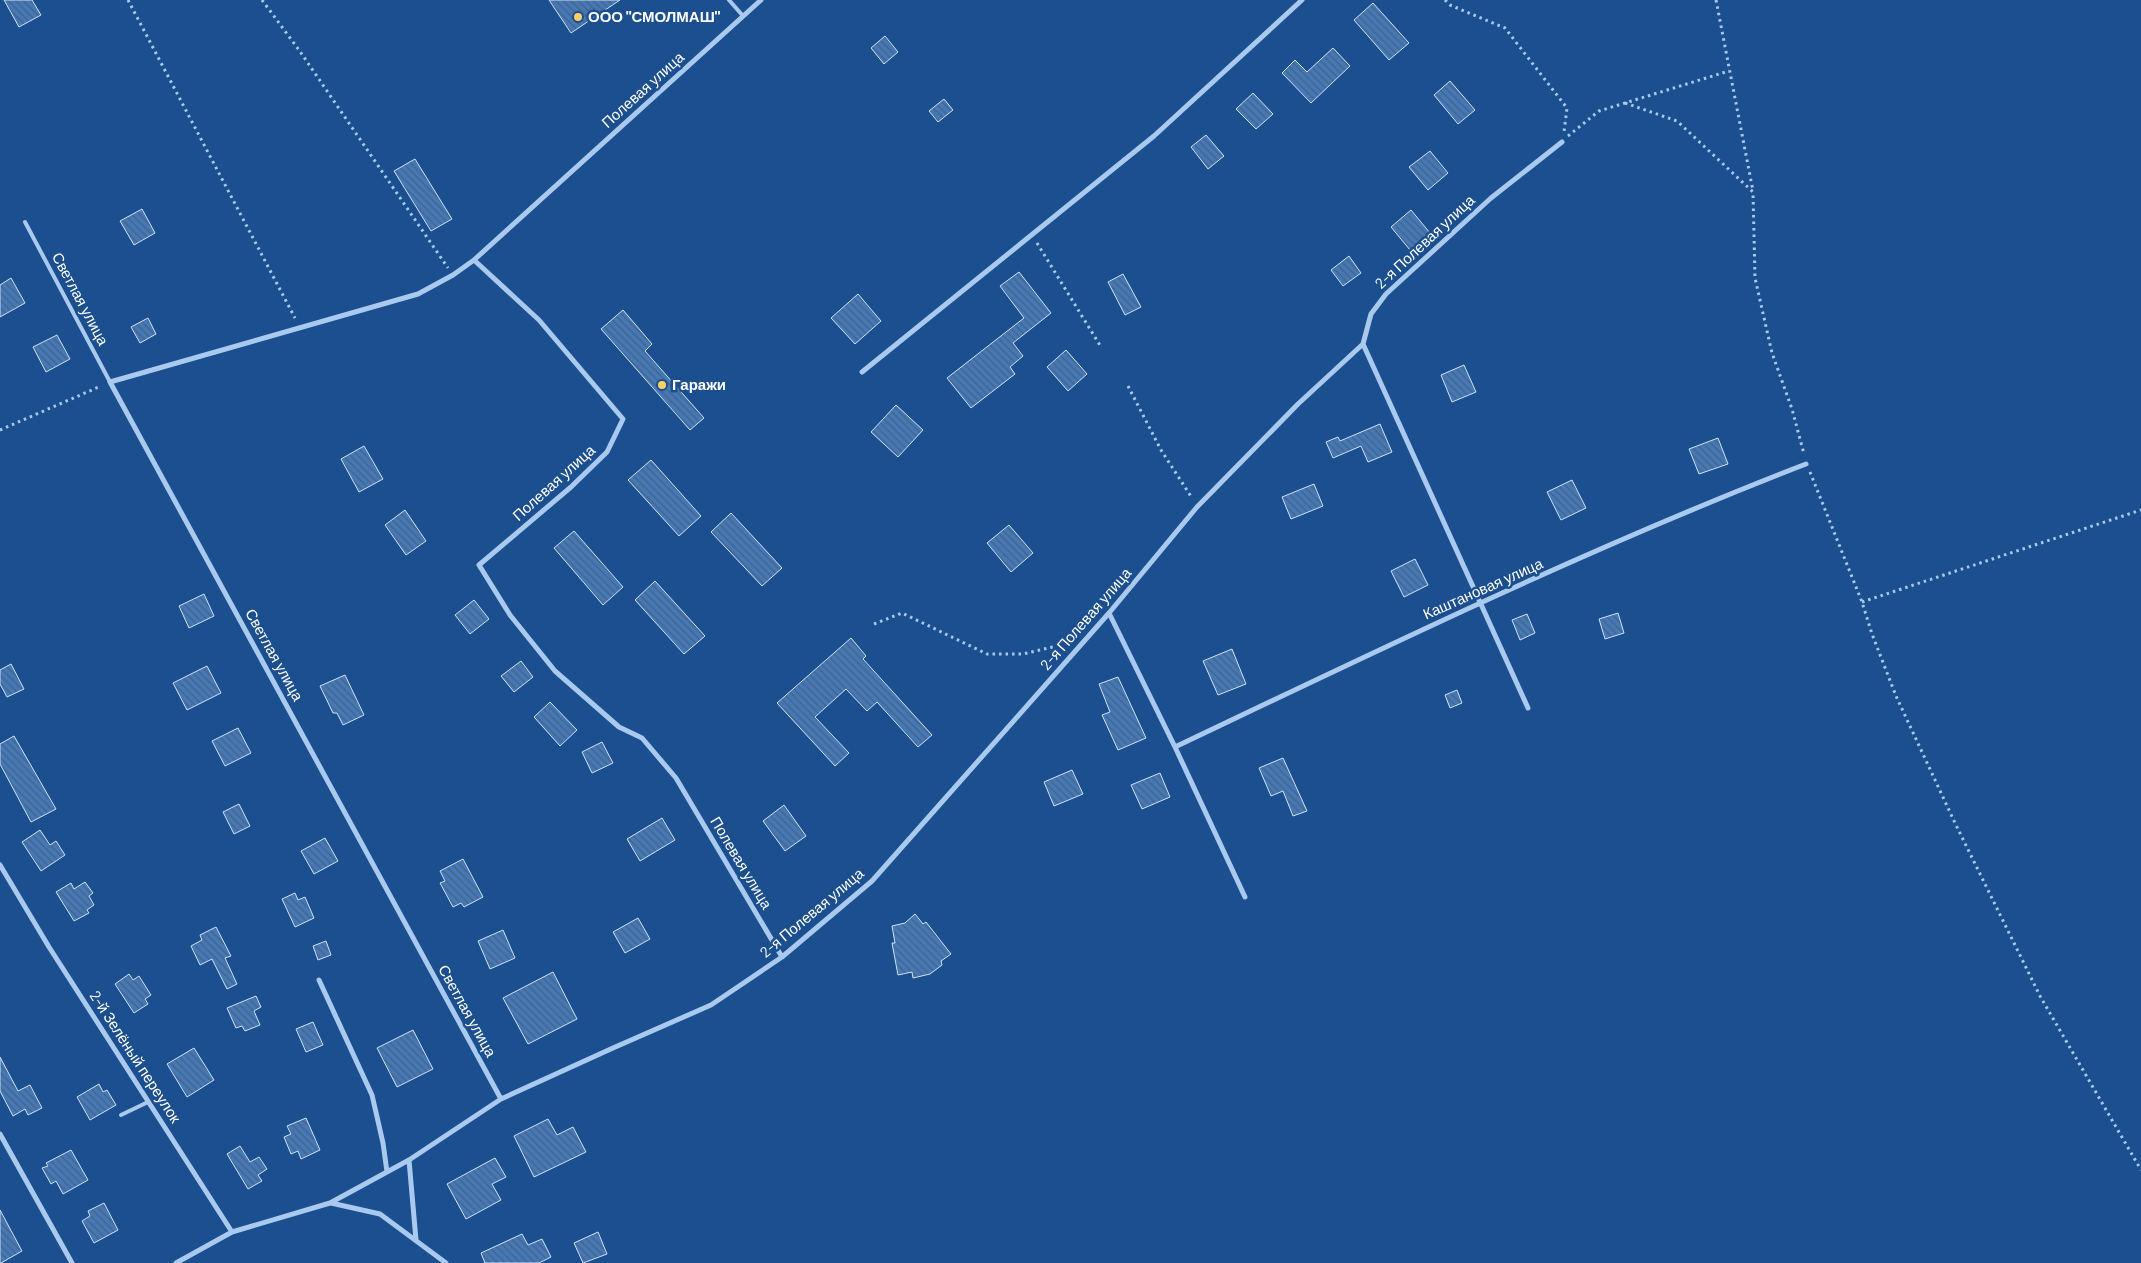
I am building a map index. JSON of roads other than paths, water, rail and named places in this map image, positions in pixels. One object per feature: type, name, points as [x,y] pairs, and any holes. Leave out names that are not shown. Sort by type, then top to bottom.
[{"type":"street","name":"Полевая улица","points":[[761,0],[474,260],[539,320],[623,419],[607,452],[571,487],[479,565],[510,615],[555,671],[618,727],[642,738],[676,778],[782,957]]},
{"type":"street","points":[[862,372],[1154,136],[1302,0]]},
{"type":"street","name":"2-я Полевая улица","points":[[176,1263],[232,1232],[330,1203],[410,1160],[501,1099],[712,1006],[782,957],[872,881],[1109,613],[1197,507],[1298,404],[1363,344],[1370,314],[1386,294],[1491,198],[1562,142]]},
{"type":"street","points":[[110,382],[418,294],[474,260]]},
{"type":"street","points":[[1363,344],[1528,708]]},
{"type":"street","name":"Светлая улица","points":[[110,382],[501,1099]]},
{"type":"street","name":"Каштановая улица","points":[[1175,747],[1479,603],[1806,464]]},
{"type":"street","points":[[1109,613],[1175,747],[1245,897]]},
{"type":"street","name":"2-й Зелёный переулок","points":[[0,865],[148,1102],[232,1232]]},
{"type":"street","points":[[320,980],[372,1095],[383,1143],[387,1172]]},
{"type":"street","points":[[0,1134],[72,1263]]},
{"type":"street","points":[[410,1160],[416,1240]]},
{"type":"street","points":[[330,1203],[380,1214],[446,1263]]},
{"type":"lane","points":[[729,0],[743,16]]},
{"type":"lane","name":"Светлая улица","points":[[25,222],[110,382]]},
{"type":"lane","points":[[121,1115],[148,1102]]},
{"type":"place","name":"ООО \"СМОЛМАШ\"","points":[[578,17]]},
{"type":"place","name":"Гаражи","points":[[662,385]]}]
